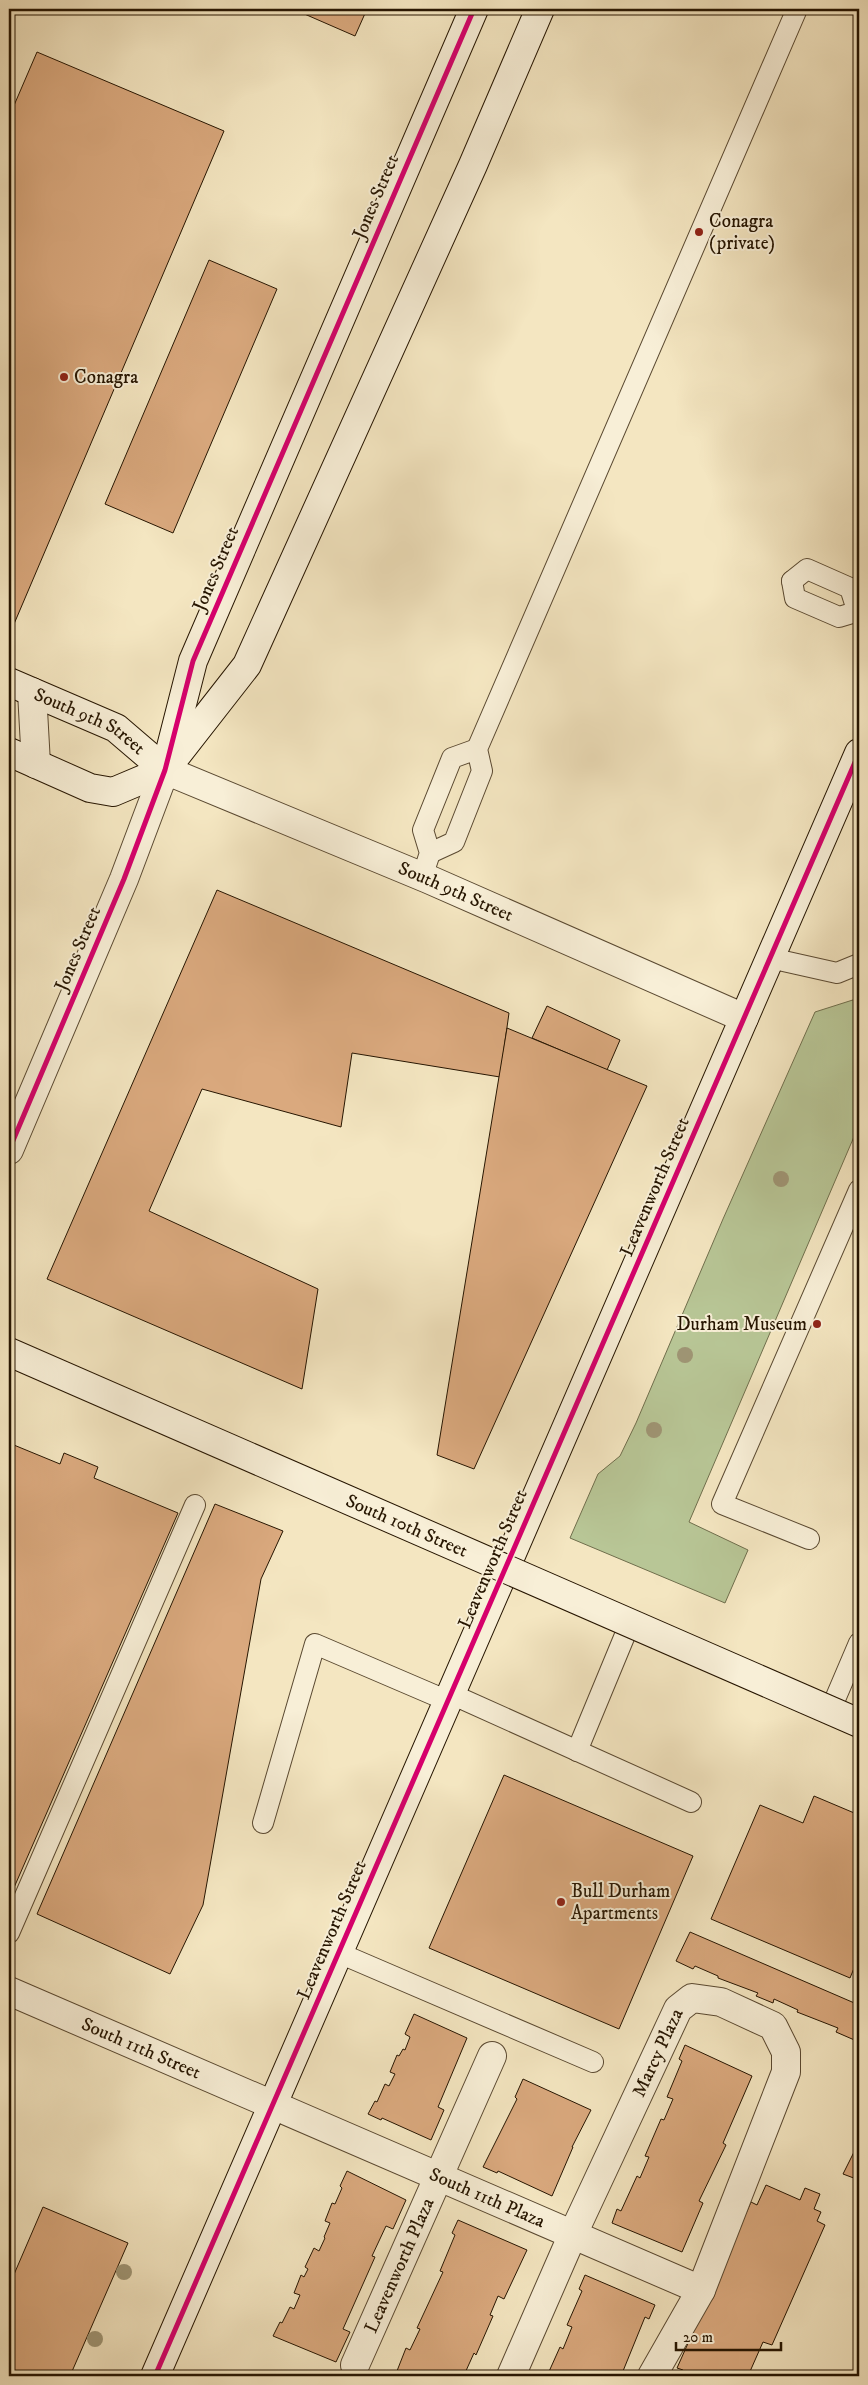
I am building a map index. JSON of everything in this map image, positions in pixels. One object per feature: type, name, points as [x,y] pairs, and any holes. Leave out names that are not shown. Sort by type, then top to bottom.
[{"type":"street","name":"Jones Street","points":[[9,1150],[124,879],[165,770],[193,661],[474,9]]},
{"type":"street","name":"Jones Street","points":[[165,770],[247,666],[473,165],[540,9]]},
{"type":"street","name":"South 9th Street","points":[[20,686],[116,728],[165,770],[426,864],[744,1018]]},
{"type":"street","points":[[20,686],[36,764]]},
{"type":"street","name":"South 9th Street","points":[[9,752],[90,788],[113,792],[165,770]]},
{"type":"street","name":"Leavenworth Street","points":[[155,2376],[859,753]]},
{"type":"street","name":"South 10th Street","points":[[9,1352],[859,1723]]},
{"type":"street","name":"South 11th Street","points":[[9,1991],[273,2105]]},
{"type":"street","name":"Marcy Plaza","points":[[511,2376],[573,2234],[678,2009],[692,1998],[721,2002],[773,2026],[786,2052],[786,2072],[701,2290],[652,2376]]},
{"type":"street","name":"Leavenworth Plaza","points":[[356,2365],[440,2178],[492,2056]]},
{"type":"street","name":"South 11th Plaza","points":[[273,2105],[701,2290]]},
{"type":"lane","points":[[426,864],[454,842],[482,771],[477,749],[797,9]]},
{"type":"lane","points":[[807,569],[819,574],[850,588],[858,610],[838,617],[795,598],[786,579],[807,569]]},
{"type":"lane","points":[[426,864],[423,830],[452,758],[477,749]]},
{"type":"lane","points":[[770,958],[838,973],[859,964]]},
{"type":"lane","points":[[809,1539],[722,1504],[859,1190]]},
{"type":"lane","points":[[9,1933],[195,1504]]},
{"type":"lane","points":[[578,1751],[630,1623]]},
{"type":"lane","points":[[263,1823],[315,1644],[450,1697],[578,1751],[691,1802]]},
{"type":"lane","points":[[830,1710],[859,1644]]},
{"type":"lane","points":[[339,1953],[593,2062]]},
{"type":"green space","points":[[859,998],[859,1125],[689,1522],[748,1550],[725,1603],[570,1538],[598,1474],[620,1456],[636,1423],[723,1219],[815,1012]]},
{"type":"building","points":[[293,9],[367,9],[355,36]]},
{"type":"building","name":"Conagra","points":[[37,52],[224,131],[14,624],[9,622],[9,117]]},
{"type":"building","name":"Conagra","points":[[209,260],[277,289],[173,533],[105,504]]},
{"type":"building","points":[[217,890],[509,1013],[500,1077],[352,1053],[341,1127],[202,1089],[149,1211],[318,1289],[302,1389],[47,1279]]},
{"type":"building","points":[[547,1006],[620,1040],[607,1070],[532,1038]]},
{"type":"building","points":[[507,1028],[647,1086],[474,1469],[437,1455]]},
{"type":"building","points":[[9,1443],[60,1464],[64,1453],[98,1467],[94,1478],[178,1513],[9,1899]]},
{"type":"building","points":[[215,1504],[283,1531],[261,1579],[203,1905],[170,1974],[37,1914]]},
{"type":"building","name":"Bull Durham Apartments","points":[[504,1775],[693,1856],[619,2029],[429,1948]]},
{"type":"building","points":[[814,1796],[859,1815],[859,1956],[850,1978],[711,1919],[760,1805],[803,1823]]},
{"type":"building","points":[[690,1932],[859,2005],[859,2042],[836,2032],[838,2028],[797,2012],[798,2010],[774,1999],[773,2003],[756,1996],[758,1993],[718,1978],[718,1976],[695,1966],[693,1969],[676,1961]]},
{"type":"building","points":[[414,2014],[467,2038],[438,2107],[444,2110],[431,2140],[382,2118],[381,2120],[368,2114],[375,2101],[377,2102],[385,2084],[389,2086],[395,2074],[390,2072],[397,2055],[399,2056],[403,2049],[405,2050],[410,2037],[405,2034]]},
{"type":"building","points":[[685,2045],[752,2076],[723,2143],[726,2145],[699,2201],[703,2203],[682,2252],[612,2223],[617,2209],[621,2211],[637,2176],[640,2178],[649,2157],[645,2156],[661,2119],[664,2120],[673,2099],[667,2097],[682,2061],[679,2059]]},
{"type":"building","points":[[523,2079],[591,2110],[572,2147],[552,2196],[498,2171],[497,2173],[483,2167],[517,2099],[515,2097]]},
{"type":"building","points":[[859,2142],[859,2180],[843,2174]]},
{"type":"building","points":[[347,2171],[406,2200],[393,2229],[386,2226],[372,2256],[375,2257],[343,2329],[350,2332],[336,2362],[273,2336],[290,2307],[294,2309],[300,2295],[294,2293],[301,2275],[304,2277],[308,2269],[305,2267],[314,2248],[319,2251],[325,2238],[330,2223],[325,2221],[332,2203],[335,2204]]},
{"type":"building","points":[[766,2185],[800,2200],[805,2188],[820,2194],[814,2209],[821,2212],[817,2221],[825,2225],[772,2345],[763,2342],[748,2376],[680,2376],[683,2370],[677,2368],[751,2202],[757,2205]]},
{"type":"building","points":[[43,2207],[128,2243],[70,2376],[9,2376],[9,2286]]},
{"type":"building","points":[[458,2220],[527,2250],[504,2299],[498,2296],[490,2315],[493,2316],[476,2355],[474,2353],[465,2373],[470,2376],[395,2376],[406,2348],[410,2350],[420,2329],[417,2328],[443,2272],[440,2271],[455,2235],[452,2233]]},
{"type":"building","points":[[585,2275],[655,2305],[649,2319],[645,2317],[621,2376],[547,2376],[560,2347],[563,2349],[572,2327],[567,2325],[582,2291],[579,2289]]},
{"type":"cycle path","points":[[9,1150],[124,879],[165,770],[193,661],[474,9]]},
{"type":"cycle path","points":[[155,2376],[859,753]]},
{"type":"place","name":"Conagra (private)","points":[[699,232]]},
{"type":"place","name":"Conagra","points":[[64,377]]},
{"type":"place","name":"Durham Museum","points":[[817,1324]]},
{"type":"place","name":"Bull Durham Apartments","points":[[561,1902]]}]
